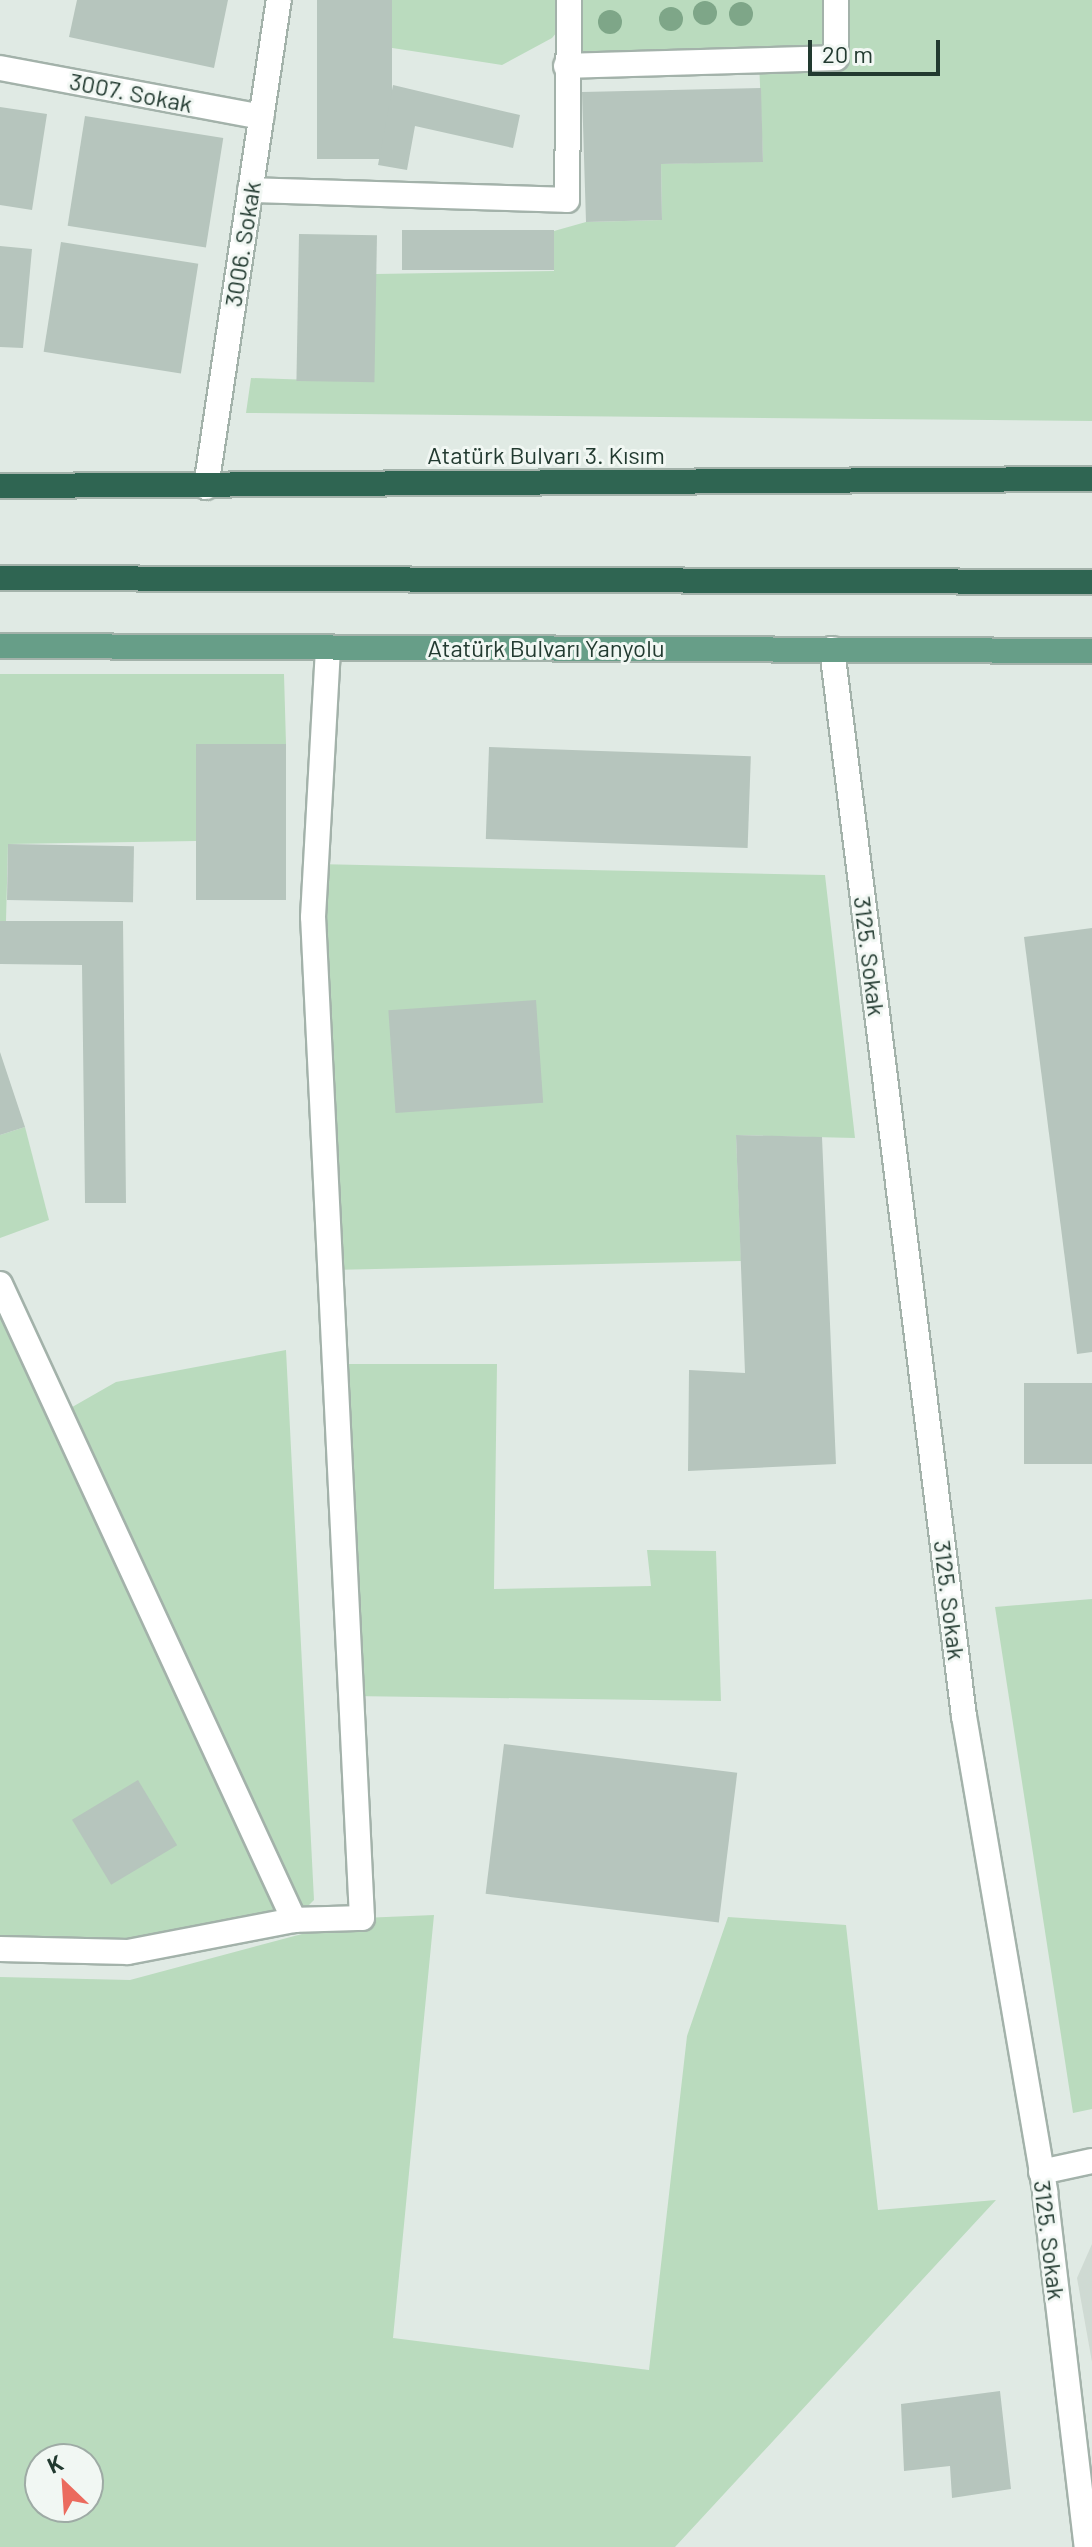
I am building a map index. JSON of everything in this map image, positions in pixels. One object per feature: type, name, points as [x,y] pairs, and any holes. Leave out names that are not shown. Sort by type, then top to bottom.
[{"type":"highway","name":"Atatürk Bulvarı 3. Kısım","points":[[0,486],[1092,479]]},
{"type":"highway","points":[[0,578],[1092,582]]},
{"type":"main road","name":"Atatürk Bulvarı Yanyolu","points":[[0,646],[1092,651]]},
{"type":"street","name":"3006. Sokak","points":[[206,487],[279,0]]},
{"type":"street","points":[[250,190],[567,200],[569,0]]},
{"type":"street","points":[[566,66],[836,58],[836,0]]},
{"type":"street","name":"3007. Sokak","points":[[0,68],[261,117]]},
{"type":"street","points":[[0,1949],[128,1952],[294,1920],[362,1918],[313,917],[328,647]]},
{"type":"street","name":"3125. Sokak","points":[[832,649],[964,1716],[1041,2172],[1087,2547]]},
{"type":"street","points":[[0,1284],[294,1920]]},
{"type":"street","points":[[1041,2172],[1092,2161]]},
{"type":"shaded area","points":[[1092,2244],[1092,2362],[1077,2278]]},
{"type":"green space","points":[[392,0],[1092,0],[1092,421],[246,413],[251,378],[372,382],[376,274],[554,271],[554,231],[586,222],[662,220],[661,164],[763,161],[759,60],[566,66],[568,19],[552,38],[502,65],[386,47]]},
{"type":"green space","points":[[0,674],[284,674],[286,744],[196,744],[196,841],[8,844],[6,921],[0,921]]},
{"type":"green space","points":[[316,864],[825,875],[855,1138],[736,1135],[741,1261],[331,1270]]},
{"type":"green space","points":[[25,1127],[49,1220],[0,1238],[0,1135]]},
{"type":"green space","points":[[0,1284],[60,1414],[116,1382],[286,1350],[314,1900],[294,1920],[128,1952],[0,1944]]},
{"type":"green space","points":[[335,1364],[497,1364],[494,1589],[651,1586],[647,1550],[716,1551],[721,1701],[351,1696]]},
{"type":"green space","points":[[1092,1599],[1092,2109],[1073,2113],[995,1607]]},
{"type":"green space","points":[[434,1915],[393,2338],[649,2370],[687,2036],[728,1917],[846,1925],[878,2210],[996,2200],[675,2547],[0,2547],[0,1977],[130,1980],[362,1918]]},
{"type":"building","points":[[77,0],[228,0],[214,68],[69,37]]},
{"type":"building","points":[[317,0],[392,0],[392,159],[317,159]]},
{"type":"building","points":[[393,85],[520,115],[513,148],[415,126],[407,170],[378,165]]},
{"type":"building","points":[[761,88],[763,162],[661,164],[662,220],[586,222],[582,92]]},
{"type":"building","points":[[0,107],[47,114],[32,210],[0,205]]},
{"type":"building","points":[[85,116],[223,138],[206,248],[68,226]]},
{"type":"building","points":[[402,230],[554,230],[554,270],[402,270]]},
{"type":"building","points":[[299,234],[377,235],[374,382],[296,381]]},
{"type":"building","points":[[61,242],[198,264],[181,373],[44,352]]},
{"type":"building","points":[[0,246],[32,249],[23,348],[0,347]]},
{"type":"building","points":[[196,744],[286,744],[286,900],[196,900]]},
{"type":"building","points":[[489,747],[751,756],[748,848],[486,839]]},
{"type":"building","points":[[8,844],[134,846],[133,902],[7,900]]},
{"type":"building","points":[[0,921],[123,921],[126,1203],[85,1203],[82,965],[0,964]]},
{"type":"building","points":[[1092,928],[1092,1352],[1077,1354],[1024,937]]},
{"type":"building","points":[[536,1000],[543,1103],[396,1113],[388,1010]]},
{"type":"building","points":[[0,1052],[25,1127],[0,1135]]},
{"type":"building","points":[[736,1135],[822,1137],[836,1464],[688,1471],[689,1370],[745,1373]]},
{"type":"building","points":[[1024,1383],[1092,1383],[1092,1464],[1024,1464]]},
{"type":"building","points":[[504,1744],[737,1773],[719,1923],[486,1894]]},
{"type":"building","points":[[138,1780],[177,1845],[111,1885],[72,1820]]},
{"type":"building","points":[[1000,2391],[1011,2489],[952,2498],[950,2466],[904,2471],[901,2404]]}]
